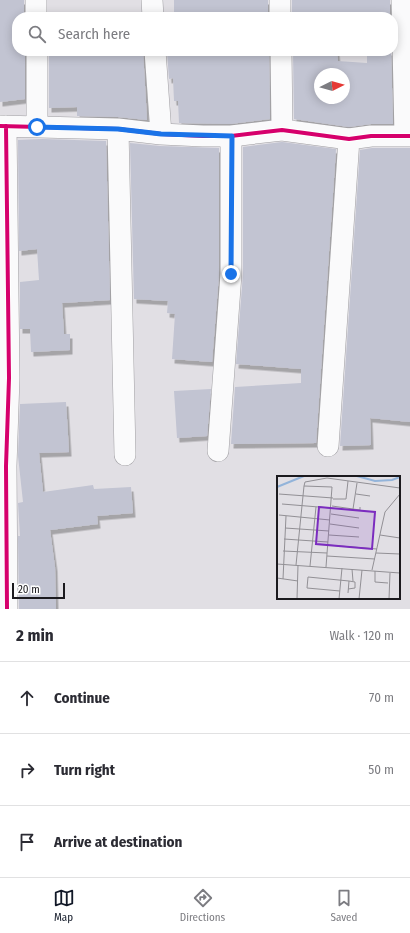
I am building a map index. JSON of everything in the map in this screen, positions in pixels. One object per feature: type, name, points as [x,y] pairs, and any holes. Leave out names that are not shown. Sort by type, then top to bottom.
[{"type":"street","points":[[36,0],[36,12]]},
{"type":"street","points":[[152,0],[153,12]]},
{"type":"street","points":[[280,0],[280,12]]},
{"type":"street","points":[[7,609],[6,466],[9,378],[3,126],[118,129],[161,134],[232,136],[282,130],[349,139],[371,136],[408,136],[402,0]]},
{"type":"street","points":[[37,56],[37,127]]},
{"type":"street","points":[[155,56],[161,134]]},
{"type":"street","points":[[281,56],[282,130]]},
{"type":"street","points":[[118,129],[125,455]]},
{"type":"street","points":[[218,450],[231,274],[232,136]]},
{"type":"street","points":[[328,446],[349,139]]},
{"type":"building","points":[[0,0],[24,0],[24,12],[12,12],[12,56],[25,56],[25,99],[0,102]]},
{"type":"building","points":[[174,0],[268,0],[268,12],[174,12]]},
{"type":"building","points":[[292,0],[390,0],[390,12],[292,12]]},
{"type":"building","points":[[49,56],[143,56],[147,120],[118,117],[77,116],[77,107],[49,108]]},
{"type":"building","points":[[167,56],[269,56],[270,119],[230,124],[179,123],[178,101],[174,101],[173,78],[169,79]]},
{"type":"building","points":[[293,56],[338,56],[338,61],[367,63],[367,56],[391,56],[393,124],[371,124],[349,127],[294,119]]},
{"type":"building","points":[[42,139],[106,141],[110,300],[62,303],[64,334],[70,334],[70,350],[31,352],[30,329],[20,329],[20,282],[39,280],[37,249],[19,251],[18,140]]},
{"type":"building","points":[[282,142],[336,149],[316,443],[231,444],[235,387],[301,383],[301,369],[236,364],[243,274],[243,147]]},
{"type":"building","points":[[130,143],[160,146],[219,148],[219,274],[212,362],[172,359],[175,314],[167,313],[168,301],[134,299]]},
{"type":"building","points":[[372,148],[410,148],[410,422],[370,418],[371,445],[340,446],[360,150]]},
{"type":"building","points":[[211,389],[207,436],[177,438],[174,391]]},
{"type":"building","points":[[66,402],[69,452],[39,453],[43,492],[93,485],[94,489],[131,487],[133,513],[97,516],[98,524],[50,530],[55,567],[56,609],[19,609],[18,536],[20,536],[18,503],[23,502],[18,456],[20,404]]},
{"type":"cycle path","points":[[0,126],[118,129],[161,134],[203,136],[231,136],[282,130],[349,139],[371,136],[410,136]]},
{"type":"cycle path","points":[[6,126],[9,378],[6,466],[7,609]]},
{"type":"route","points":[[37,127],[118,129],[161,134],[232,136],[231,274]]}]
